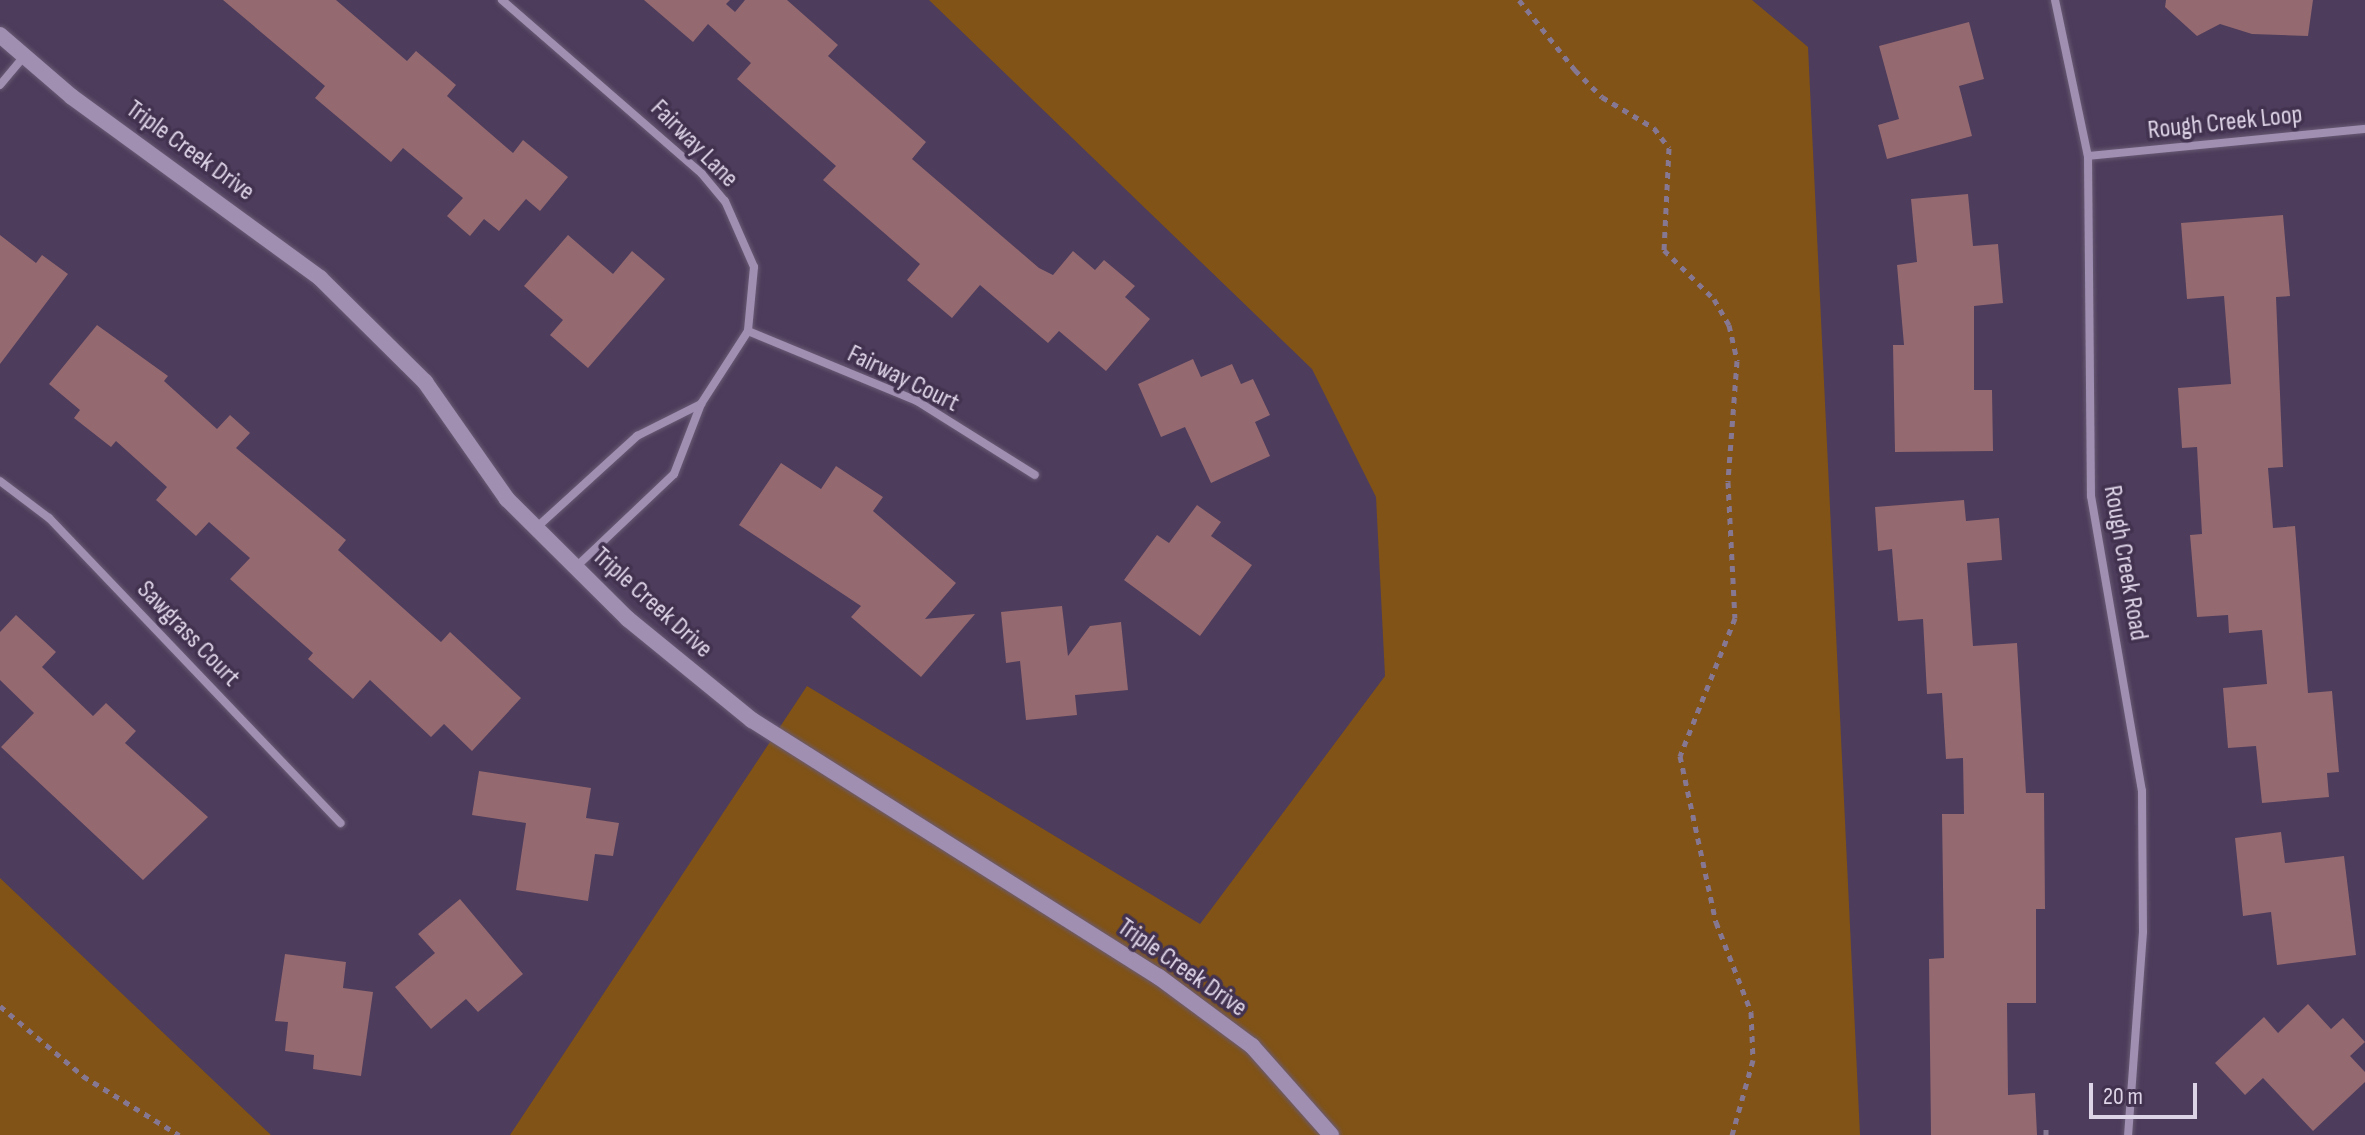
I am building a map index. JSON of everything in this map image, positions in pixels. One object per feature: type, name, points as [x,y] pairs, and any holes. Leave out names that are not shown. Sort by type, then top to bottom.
[{"type":"street","name":"Fairway Lane","points":[[502,0],[640,117],[725,201],[754,267],[748,331],[701,404],[674,474],[575,567]]},
{"type":"street","name":"Rough Creek Road","points":[[2055,0],[2088,156],[2088,461],[2142,791],[2146,866],[2128,1135]]},
{"type":"street","name":"Triple Creek Drive","points":[[0,35],[320,278],[425,382],[507,499],[628,619],[752,720],[1194,1003],[1252,1046],[1331,1135]]},
{"type":"street","points":[[0,85],[24,56]]},
{"type":"street","name":"Rough Creek Loop","points":[[2088,156],[2365,129]]},
{"type":"street","name":"Fairway Court","points":[[748,331],[917,401],[1035,475]]},
{"type":"street","points":[[536,528],[637,436],[701,404]]},
{"type":"street","name":"Sawgrass Court","points":[[0,481],[49,518],[340,823]]},
{"type":"path","points":[[1519,0],[1575,70],[1602,97],[1654,128],[1669,148],[1664,250],[1714,299],[1729,325],[1737,361],[1728,482],[1735,618],[1680,756],[1716,922],[1751,1012],[1753,1060],[1732,1135]]},
{"type":"path","points":[[0,1006],[83,1076],[179,1135]]},
{"type":"shaded area","points":[[929,0],[1752,0],[1808,47],[1860,1135],[510,1135],[807,686],[1200,924],[1385,676],[1376,497],[1312,369]]},
{"type":"shaded area","points":[[0,878],[271,1135],[0,1135]]},
{"type":"building","points":[[223,0],[336,0],[407,61],[416,51],[456,85],[447,96],[513,153],[523,140],[568,177],[540,211],[526,199],[499,231],[484,219],[470,236],[447,216],[463,198],[403,148],[391,162],[315,98],[325,86]]},
{"type":"building","points":[[644,0],[730,0],[726,4],[735,12],[745,0],[787,0],[838,45],[828,56],[926,142],[912,159],[1039,268],[1053,275],[1073,251],[1095,270],[1104,260],[1135,286],[1125,297],[1150,319],[1106,371],[1059,331],[1048,343],[980,285],[952,318],[907,280],[920,264],[823,180],[836,166],[737,79],[751,63],[708,24],[693,42]]},
{"type":"building","points":[[2166,0],[2313,0],[2308,36],[2252,34],[2220,24],[2197,36],[2165,7]]},
{"type":"building","points":[[1969,22],[1984,79],[1959,86],[1972,136],[1887,159],[1878,125],[1899,119],[1879,46]]},
{"type":"building","points":[[1968,194],[1973,246],[1998,244],[2003,303],[1974,306],[1974,390],[1992,390],[1993,451],[1895,452],[1893,345],[1904,345],[1897,265],[1917,262],[1911,199]]},
{"type":"building","points":[[2283,215],[2290,296],[2276,297],[2283,467],[2268,468],[2273,528],[2295,526],[2308,693],[2332,691],[2339,772],[2327,773],[2329,797],[2262,803],[2256,746],[2228,748],[2223,688],[2267,684],[2262,630],[2229,633],[2228,615],[2197,617],[2190,535],[2202,534],[2197,447],[2182,448],[2178,388],[2231,384],[2224,296],[2187,299],[2181,223]]},
{"type":"building","points":[[0,235],[36,263],[42,255],[68,274],[0,364]]},
{"type":"building","points":[[568,235],[613,274],[632,251],[665,279],[588,368],[550,335],[563,320],[524,286]]},
{"type":"building","points":[[97,325],[168,376],[164,381],[217,429],[230,415],[250,433],[236,448],[346,540],[338,550],[441,642],[450,632],[521,698],[472,751],[444,724],[431,737],[370,680],[353,699],[308,659],[313,653],[230,579],[250,558],[209,522],[196,536],[156,500],[167,487],[116,441],[111,447],[74,418],[80,410],[49,384]]},
{"type":"building","points":[[1193,359],[1201,377],[1232,364],[1241,384],[1253,379],[1270,415],[1255,422],[1270,456],[1211,483],[1185,427],[1161,437],[1138,384]]},
{"type":"building","points":[[781,463],[821,489],[836,466],[883,497],[873,511],[956,583],[925,619],[975,614],[921,677],[851,617],[861,606],[739,525]]},
{"type":"building","points":[[1964,500],[1966,521],[1999,518],[2002,560],[1967,563],[1973,646],[2017,643],[2026,793],[2044,793],[2045,909],[2036,909],[2036,1003],[2007,1003],[2008,1095],[2035,1093],[2037,1135],[1931,1135],[1929,959],[1944,958],[1942,814],[1964,814],[1963,758],[1946,759],[1942,693],[1927,694],[1923,619],[1898,621],[1892,549],[1878,551],[1875,507]]},
{"type":"building","points":[[1197,505],[1221,522],[1211,536],[1252,565],[1200,636],[1124,580],[1157,535],[1169,543]]},
{"type":"building","points":[[1062,606],[1068,656],[1090,626],[1121,622],[1128,690],[1075,695],[1077,715],[1026,720],[1020,661],[1006,663],[1001,612]]},
{"type":"building","points":[[16,615],[56,652],[42,667],[93,716],[106,703],[136,731],[125,743],[208,817],[143,880],[1,747],[34,713],[0,680],[0,632]]},
{"type":"building","points":[[479,771],[591,788],[586,818],[619,823],[613,856],[595,854],[588,901],[516,890],[526,823],[472,815]]},
{"type":"building","points":[[2281,832],[2285,863],[2344,856],[2356,955],[2277,965],[2271,912],[2243,916],[2235,838]]},
{"type":"building","points":[[460,899],[523,974],[478,1012],[466,999],[431,1029],[395,987],[435,953],[418,934]]},
{"type":"building","points":[[285,954],[346,962],[343,988],[373,992],[361,1076],[313,1069],[314,1055],[285,1051],[288,1022],[275,1021]]},
{"type":"building","points":[[2308,1004],[2331,1029],[2343,1018],[2365,1042],[2350,1056],[2365,1072],[2365,1082],[2313,1131],[2263,1078],[2245,1095],[2215,1063],[2264,1017],[2278,1033]]}]
